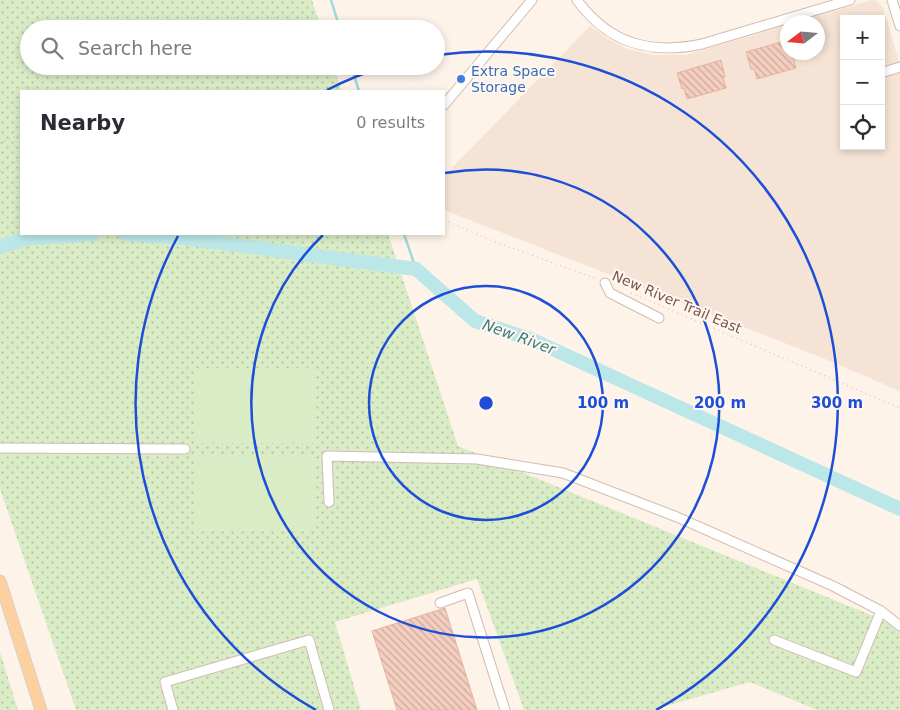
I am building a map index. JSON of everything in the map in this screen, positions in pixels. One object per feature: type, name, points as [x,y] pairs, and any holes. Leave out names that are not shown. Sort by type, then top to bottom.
[{"type":"main road","points":[[0,581],[41,710]]},
{"type":"street","points":[[445,103],[532,0]]},
{"type":"street","points":[[577,0],[585,11],[610,33],[638,44],[658,49],[682,48],[702,44],[850,0]]},
{"type":"street","points":[[892,0],[900,26]]},
{"type":"street","points":[[885,72],[900,67]]},
{"type":"street","points":[[605,283],[610,293],[659,318]]},
{"type":"street","points":[[0,448],[185,449]]},
{"type":"street","points":[[329,502],[327,456],[476,459],[563,473],[677,517],[833,586],[881,612],[900,626]]},
{"type":"street","points":[[440,603],[468,593],[505,710]]},
{"type":"street","points":[[774,640],[856,672],[881,612]]},
{"type":"street","points":[[173,710],[165,682],[309,640],[329,710]]},
{"type":"path","points":[[0,143],[20,134]]},
{"type":"path","points":[[0,171],[20,160]]},
{"type":"path","name":"New River Trail East","points":[[445,220],[493,241],[605,283]]},
{"type":"path","name":"New River Trail East","points":[[630,293],[900,408]]},
{"type":"shaded area","points":[[872,0],[877,1],[883,8],[900,65],[900,391],[818,356],[445,210],[445,175],[590,26],[627,49],[653,55],[686,55],[780,27],[780,60],[825,60],[825,15],[821,15]]},
{"type":"green space","points":[[0,0],[312,0],[318,20],[20,20],[20,75],[336,75],[342,90],[20,90],[20,235],[388,235],[458,446],[900,627],[900,710],[817,710],[750,682],[652,710],[524,710],[477,579],[335,622],[361,710],[76,710],[0,489]]},
{"type":"green space","points":[[194,368],[316,368],[315,443],[195,443]]},
{"type":"green space","points":[[194,454],[316,454],[314,529],[194,529]]},
{"type":"green space","points":[[0,652],[18,710],[0,710]]},
{"type":"building","points":[[780,42],[780,60],[794,60],[796,68],[757,79],[754,69],[751,69],[746,52]]},
{"type":"building","points":[[721,60],[726,88],[687,99],[677,73]]},
{"type":"building","points":[[445,608],[477,710],[397,710],[372,631]]},
{"type":"waterway","points":[[331,0],[337,20]]},
{"type":"waterway","points":[[354,75],[359,90]]},
{"type":"waterway","name":"New River","points":[[0,247],[24,239],[79,235]]},
{"type":"waterway","name":"New River","points":[[140,235],[183,238],[416,269],[475,321],[533,340],[900,509]]},
{"type":"waterway","points":[[404,235],[416,269]]},
{"type":"place","name":"Extra Space Storage","points":[[461,79]]}]
